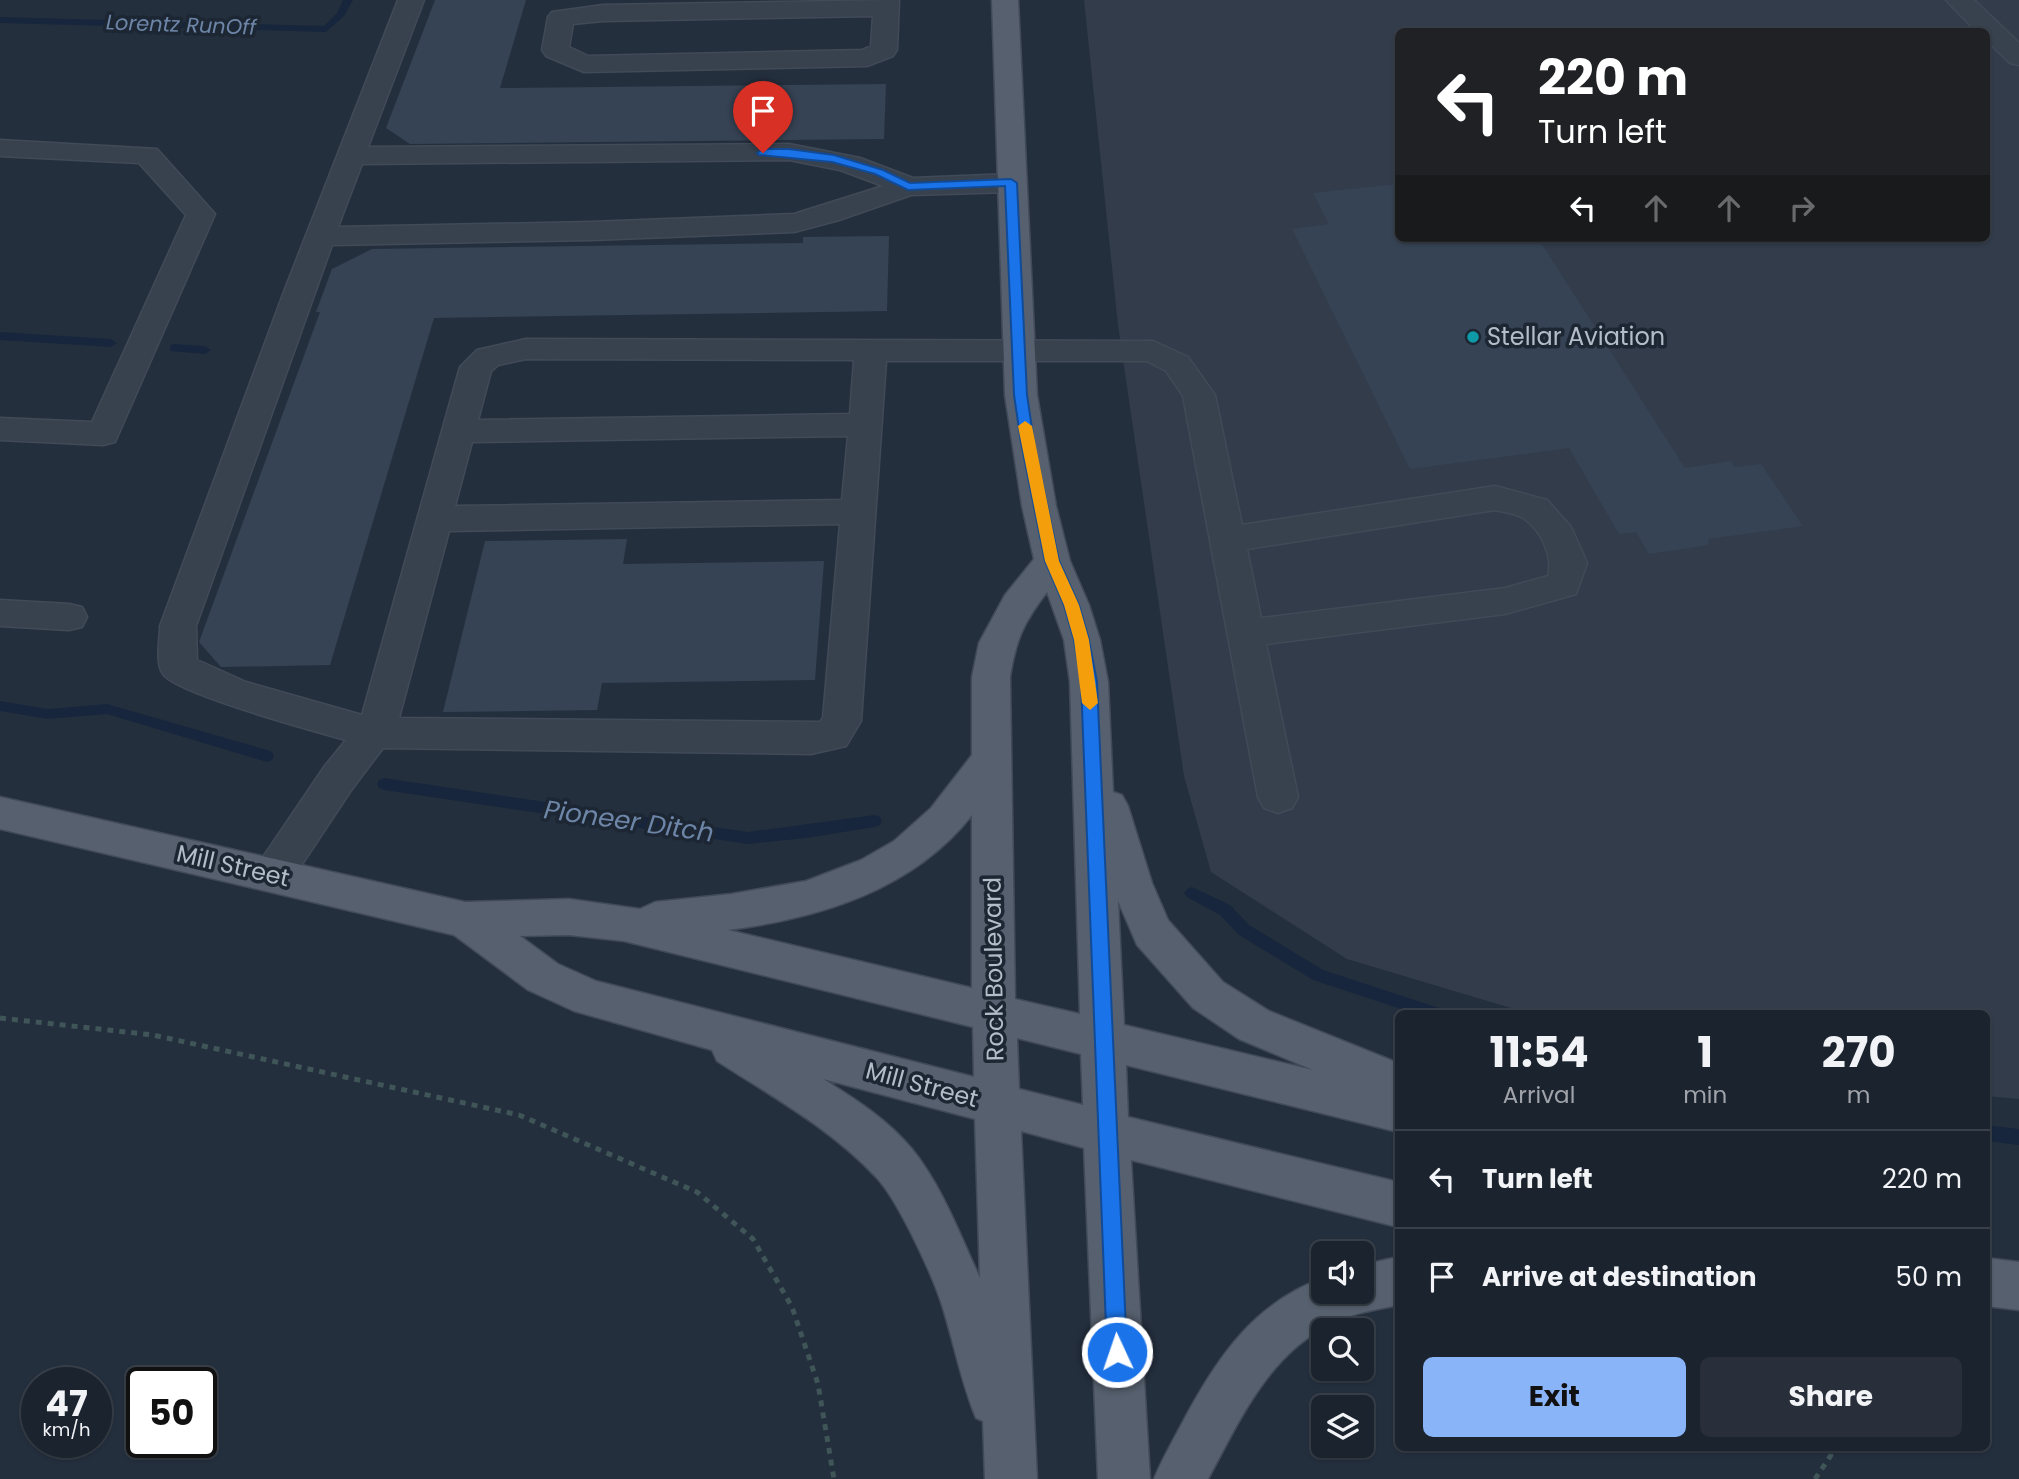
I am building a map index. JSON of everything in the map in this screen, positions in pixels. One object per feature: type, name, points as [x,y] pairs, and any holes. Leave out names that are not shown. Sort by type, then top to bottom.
[{"type":"main road","points":[[1005,0],[1021,395],[1027,442],[1052,561],[1071,605],[1082,640],[1089,682],[1124,1479]]},
{"type":"main road","name":"Rock Boulevard","points":[[1010,1466],[994,1011],[991,677],[997,643],[1018,604],[1052,561]]},
{"type":"main road","points":[[1092,753],[1131,883],[1152,932],[1208,995],[1254,1025],[1395,1083]]},
{"type":"main road","points":[[624,923],[745,911],[792,903],[846,887],[884,869],[914,848],[939,826],[992,760]]},
{"type":"main road","name":"Mill Street","points":[[0,813],[466,920],[569,917],[624,923],[1395,1110]]},
{"type":"main road","name":"Mill Street","points":[[466,920],[543,977],[589,998],[997,1105],[1395,1203]]},
{"type":"main road","points":[[703,1028],[844,1116],[895,1164],[928,1219],[965,1301],[1010,1466]]},
{"type":"main road","points":[[1374,1286],[1395,1282]]},
{"type":"main road","points":[[1990,1282],[2019,1286]]},
{"type":"main road","points":[[1180,1479],[1229,1388],[1255,1349],[1294,1316],[1322,1304]]},
{"type":"lane","points":[[411,0],[178,626],[178,668],[236,693],[372,733],[811,739],[832,735],[842,721],[871,351]]},
{"type":"lane","points":[[1959,0],[1988,28]]},
{"type":"lane","points":[[886,4],[884,50],[867,58],[584,64],[555,50],[561,17],[659,6],[886,4]]},
{"type":"lane","points":[[1990,29],[2019,57]]},
{"type":"lane","points":[[0,148],[147,155],[201,214],[103,434],[0,429]]},
{"type":"lane","points":[[352,156],[789,152],[834,158],[879,172],[908,187]]},
{"type":"lane","points":[[321,236],[592,231],[794,223],[830,214],[908,187],[1011,183]]},
{"type":"lane","points":[[272,875],[372,733],[381,716],[476,367],[488,357],[511,351],[1153,351],[1177,365],[1199,395],[1278,797]]},
{"type":"lane","points":[[458,431],[865,425]]},
{"type":"lane","points":[[1228,540],[1495,498],[1535,509],[1559,536],[1569,563],[1563,584],[1505,601],[1246,633]]},
{"type":"lane","points":[[435,519],[858,512]]},
{"type":"lane","points":[[0,613],[69,617]]},
{"type":"path","points":[[0,1018],[153,1035],[519,1115],[697,1192],[754,1239],[792,1307],[818,1384],[834,1479]]},
{"type":"path","points":[[1815,1479],[1831,1451]]},
{"type":"shaded area","points":[[1084,0],[2019,0],[2019,1099],[1990,1096],[1990,1010],[1518,1010],[1347,959],[1211,872],[1184,776],[1118,325]]},
{"type":"building","points":[[435,0],[526,0],[500,88],[886,84],[884,139],[410,144],[386,128]]},
{"type":"building","name":"Stellar Aviation","points":[[1395,184],[1395,242],[1541,242],[1685,468],[1731,461],[1735,467],[1761,464],[1803,526],[1708,539],[1709,545],[1649,554],[1636,532],[1619,534],[1569,448],[1410,469],[1292,229],[1329,224],[1313,193]]},
{"type":"building","points":[[889,236],[887,311],[434,318],[330,665],[221,667],[199,642],[320,312],[316,312],[332,269],[372,249],[803,243],[803,237]]},
{"type":"building","points":[[627,539],[623,564],[824,561],[815,680],[602,683],[597,710],[443,712],[485,541]]},
{"type":"waterway","name":"Lorentz RunOff","points":[[0,20],[326,29],[341,14],[348,0]]},
{"type":"waterway","name":"Lorentz RunOff","points":[[0,336],[111,343]]},
{"type":"waterway","name":"Lorentz RunOff","points":[[174,348],[205,350]]},
{"type":"waterway","name":"Pioneer Ditch","points":[[0,706],[48,714],[107,709],[267,756]]},
{"type":"waterway","name":"Pioneer Ditch","points":[[384,784],[748,838],[875,821]]},
{"type":"waterway","name":"Pioneer Ditch","points":[[1192,893],[1225,910],[1244,930],[1318,975],[1424,1010]]},
{"type":"waterway","name":"Pioneer Ditch","points":[[1990,1133],[2019,1137]]},
{"type":"slow traffic","points":[[1025,426],[1052,561],[1071,605],[1082,640],[1090,703]]},
{"type":"place","name":"Stellar Aviation","points":[[1473,337]]},
{"type":"route","points":[[763,153],[789,152],[834,158],[879,172],[908,187],[1011,183],[1021,395],[1027,442],[1052,561],[1071,605],[1082,640],[1089,682],[1117,1352]]}]
